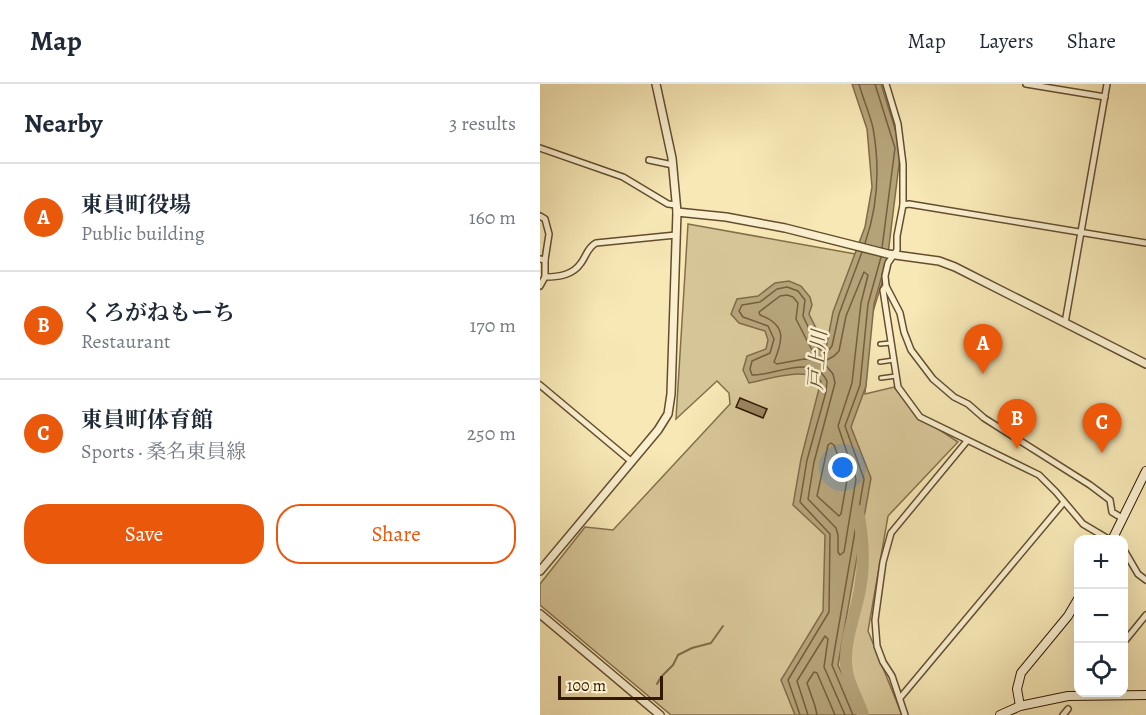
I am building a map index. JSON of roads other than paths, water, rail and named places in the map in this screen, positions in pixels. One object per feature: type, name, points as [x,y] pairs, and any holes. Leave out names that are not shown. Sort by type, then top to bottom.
[{"type":"main road","points":[[1114,535],[1146,471]]},
{"type":"main road","points":[[1020,706],[1017,689],[1021,673],[1074,606]]},
{"type":"main road","points":[[1000,715],[1020,706],[1068,696],[1146,695]]},
{"type":"street","points":[[540,571],[663,424],[669,408],[677,208],[673,165],[656,84]]},
{"type":"street","points":[[886,84],[900,137],[903,164],[903,205],[897,236],[897,250],[891,254],[885,276],[886,286],[900,313],[911,350],[933,379],[984,418],[1090,484],[1110,500],[1113,512],[1122,518]]},
{"type":"street","points":[[1026,84],[1105,97]]},
{"type":"street","points":[[1065,323],[1107,84]]},
{"type":"street","points":[[540,148],[622,177],[677,208],[765,224],[955,267],[1146,364]]},
{"type":"street","points":[[649,160],[673,165]]},
{"type":"street","points":[[903,205],[909,204],[1146,243]]},
{"type":"street","points":[[540,216],[545,219],[549,234],[542,259],[545,277],[540,286]]},
{"type":"street","points":[[545,277],[562,276],[574,271],[589,247],[596,243],[676,235]]},
{"type":"street","points":[[886,286],[883,290],[898,387],[920,417],[1039,476],[1083,524],[1102,535]]},
{"type":"street","points":[[540,385],[632,462]]},
{"type":"street","points":[[905,715],[892,676],[877,646],[875,620],[877,595],[886,553],[891,533],[968,441]]},
{"type":"street","points":[[900,698],[1064,502]]},
{"type":"street","points":[[1128,557],[1138,574],[1146,580]]},
{"type":"street","points":[[540,614],[660,715]]},
{"type":"street","points":[[1128,637],[1146,615]]},
{"type":"street","points":[[1063,715],[1068,709]]},
{"type":"lane","points":[[880,344],[891,343]]},
{"type":"lane","points":[[880,362],[894,360]]},
{"type":"lane","points":[[881,378],[896,376]]},
{"type":"water","points":[[852,84],[881,84],[901,148],[888,254],[874,304],[866,386],[851,427],[871,478],[838,665],[860,715],[795,715],[781,680],[823,611],[825,535],[793,505],[801,459],[821,381],[806,374],[797,374],[749,383],[743,370],[747,356],[766,349],[768,340],[765,331],[739,323],[731,314],[737,299],[758,296],[775,283],[789,281],[801,286],[810,297],[812,305],[809,314],[826,348],[833,312],[865,227],[872,187],[867,129]]},
{"type":"waterway","name":"戸上川","points":[[858,511],[862,540],[862,579],[847,644],[846,662],[850,683],[863,715]]},
{"type":"waterway","points":[[657,684],[673,665],[678,655],[711,643],[723,626]]},
{"type":"place","name":"東員町役場","points":[[983,374]]},
{"type":"place","name":"くろがねもーち","points":[[1017,449]]},
{"type":"place","name":"東員町体育館","points":[[1102,453]]}]
